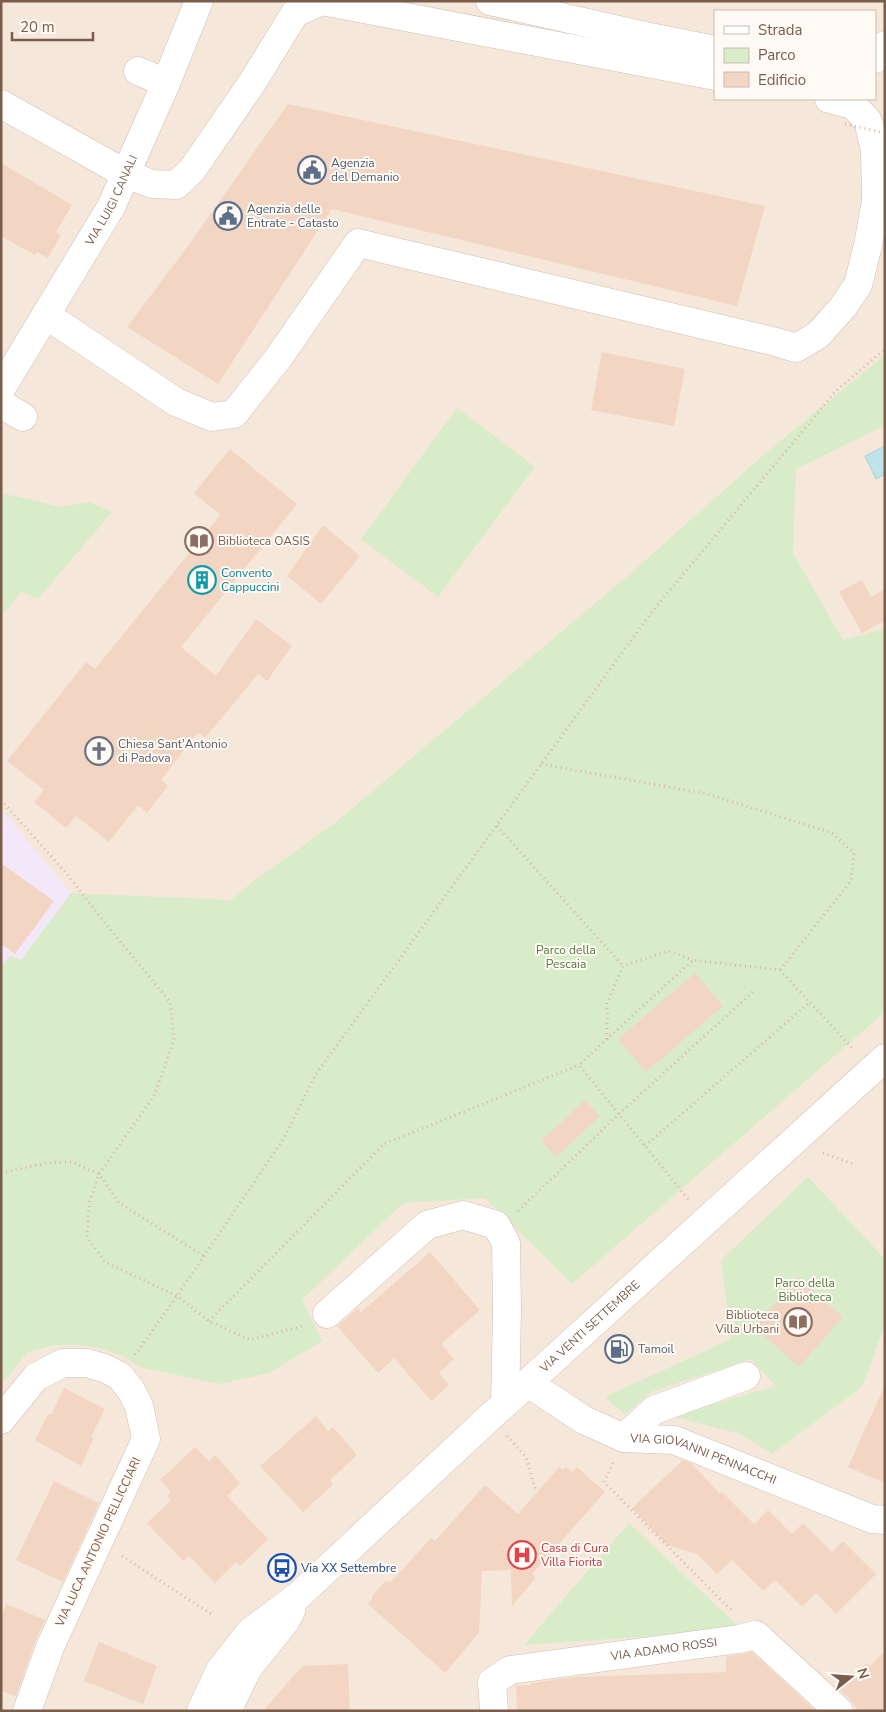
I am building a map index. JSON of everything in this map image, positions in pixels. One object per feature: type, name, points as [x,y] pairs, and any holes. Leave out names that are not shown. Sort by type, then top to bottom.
[{"type":"street","name":"VIA LUIGI CANALI","points":[[1,389],[111,207],[166,83],[199,1]]},
{"type":"street","points":[[1,104],[126,174],[152,184],[176,185],[192,170],[246,91],[295,13],[322,1],[714,76]]},
{"type":"street","points":[[490,1],[714,50]]},
{"type":"street","points":[[876,58],[885,45]]},
{"type":"street","points":[[138,71],[166,83]]},
{"type":"street","points":[[46,315],[176,402],[212,417],[234,414],[279,357],[358,243],[796,348],[818,334],[843,307],[858,285],[876,200],[875,150],[868,121],[853,105],[833,100]]},
{"type":"street","name":"VIA VENTI SETTEMBRE","points":[[202,1711],[220,1670],[250,1632],[298,1596],[497,1411],[878,1064]]},
{"type":"street","points":[[327,1314],[427,1225],[463,1215],[496,1225],[506,1244],[507,1310],[497,1411]]},
{"type":"street","points":[[1,1420],[36,1378],[63,1363],[87,1363],[104,1368],[120,1376]]},
{"type":"street","name":"VIA LUCA ANTONIO PELLICCIARI","points":[[27,1711],[50,1647],[146,1438],[140,1406],[120,1376]]},
{"type":"street","points":[[624,1438],[654,1410],[746,1376]]},
{"type":"street","name":"VIA GIOVANNI PENNACCHI","points":[[528,1383],[584,1420],[624,1438],[674,1440],[872,1519],[885,1520]]},
{"type":"street","name":"VIA VENTI SETTEMBRE","points":[[227,1711],[248,1668],[285,1622],[298,1596]]},
{"type":"street","points":[[756,1636],[839,1711]]},
{"type":"street","name":"VIA ADAMO ROSSI","points":[[494,1711],[492,1682],[510,1670],[739,1640],[756,1636]]},
{"type":"path","points":[[845,124],[885,133]]},
{"type":"path","points":[[120,1376],[177,1296],[284,1138],[316,1074],[651,613],[836,391],[885,349]]},
{"type":"path","points":[[542,764],[708,794],[832,833],[854,854],[851,881],[780,970]]},
{"type":"path","points":[[1,800],[67,874],[170,1002],[174,1040],[154,1096],[99,1174],[88,1204],[87,1237],[105,1262],[177,1296],[209,1321],[250,1340],[313,1323],[327,1314]]},
{"type":"path","points":[[497,826],[623,966]]},
{"type":"path","points":[[607,1039],[607,1004],[623,966],[669,951],[693,960],[780,970],[810,1002],[878,1064]]},
{"type":"path","points":[[209,1321],[384,1144],[579,1065],[693,960]]},
{"type":"path","points":[[498,1229],[619,1114],[756,990]]},
{"type":"path","points":[[645,1146],[810,1002]]},
{"type":"path","points":[[579,1065],[689,1201]]},
{"type":"path","points":[[823,1154],[853,1164]]},
{"type":"path","points":[[1,1173],[46,1163],[72,1162],[99,1174],[118,1203],[204,1256]]},
{"type":"path","points":[[497,1411],[526,1457],[536,1492]]},
{"type":"path","points":[[604,1482],[756,1636]]},
{"type":"path","points":[[98,1541],[211,1614]]},
{"type":"shaded area","points":[[1,1],[885,1],[885,1711],[1,1711]]},
{"type":"shaded area","points":[[1,809],[71,893],[21,960],[10,956],[1,966]]},
{"type":"green space","name":"Parco della Pescaia","points":[[885,355],[885,425],[796,469],[793,553],[843,640],[885,628],[885,1012],[572,1284],[485,1198],[403,1203],[302,1300],[322,1341],[269,1373],[220,1384],[139,1367],[123,1356],[99,1348],[79,1345],[54,1345],[28,1352],[1,1385],[1,966],[10,956],[21,960],[71,893],[231,900],[250,884],[336,822],[631,573],[767,452]]},
{"type":"green space","points":[[457,408],[535,467],[438,597],[361,539]]},
{"type":"green space","points":[[1,493],[61,507],[89,502],[112,512],[38,599],[21,592],[1,617]]},
{"type":"green space","name":"Parco della Biblioteca","points":[[808,1177],[885,1259],[885,1324],[863,1386],[772,1454],[741,1434],[671,1416],[776,1386],[751,1359],[651,1392],[625,1415],[605,1397],[731,1339],[721,1260]]},
{"type":"green space","points":[[629,1523],[742,1630],[524,1645]]},
{"type":"water","points":[[885,446],[885,474],[876,479],[865,456]]},
{"type":"building","points":[[288,104],[765,206],[737,306],[332,209],[218,384],[127,327],[191,242]]},
{"type":"building","points":[[1,163],[72,205],[56,232],[61,235],[48,258],[37,252],[35,255],[1,236]]},
{"type":"building","points":[[602,352],[685,369],[674,426],[591,410]]},
{"type":"building","points":[[230,449],[297,504],[181,647],[216,676],[256,619],[292,646],[267,681],[258,674],[205,738],[198,732],[161,780],[168,786],[147,813],[138,805],[109,842],[76,816],[66,828],[34,802],[44,790],[7,761],[86,662],[95,669],[220,515],[194,493]]},
{"type":"building","points":[[323,525],[360,556],[321,604],[287,576]]},
{"type":"building","points":[[862,580],[871,597],[885,589],[885,621],[862,633],[839,592]]},
{"type":"building","points":[[1,863],[54,901],[15,954],[1,944]]},
{"type":"building","points":[[695,973],[723,1006],[646,1072],[618,1039]]},
{"type":"building","points":[[585,1100],[600,1116],[556,1157],[541,1141]]},
{"type":"building","points":[[430,1252],[480,1310],[441,1344],[454,1359],[439,1373],[449,1385],[431,1401],[394,1358],[378,1373],[337,1326],[358,1308],[361,1312]]},
{"type":"building","name":"Biblioteca Villa Urbani","points":[[798,1277],[843,1317],[799,1367],[754,1327]]},
{"type":"building","points":[[885,1385],[885,1483],[848,1467]]},
{"type":"building","points":[[64,1388],[105,1409],[91,1437],[94,1438],[81,1466],[35,1440],[48,1414],[51,1415]]},
{"type":"building","points":[[316,1416],[328,1431],[333,1427],[357,1455],[330,1480],[333,1485],[303,1512],[260,1466]]},
{"type":"building","points":[[195,1447],[209,1461],[215,1455],[240,1483],[227,1496],[268,1539],[240,1566],[236,1562],[215,1583],[189,1556],[183,1561],[147,1523],[171,1500],[167,1496],[171,1492],[160,1480]]},
{"type":"building","points":[[683,1460],[692,1464],[720,1494],[722,1492],[754,1524],[768,1510],[792,1534],[803,1523],[832,1552],[843,1541],[876,1574],[836,1614],[816,1593],[802,1607],[775,1580],[763,1591],[732,1560],[717,1574],[697,1554],[667,1545],[632,1508]]},
{"type":"building","points":[[559,1467],[563,1470],[566,1467],[572,1472],[577,1467],[605,1492],[532,1574],[536,1578],[512,1606],[511,1570],[482,1571],[479,1633],[445,1673],[368,1604],[372,1596],[385,1581],[391,1582],[431,1538],[435,1541],[485,1485],[518,1514]]},
{"type":"building","points":[[54,1481],[99,1503],[63,1582],[16,1560]]},
{"type":"building","points":[[6,1604],[45,1620],[16,1696],[1,1691],[1,1617]]},
{"type":"building","points":[[99,1642],[157,1666],[143,1704],[84,1681]]},
{"type":"building","points":[[885,1651],[885,1711],[858,1711],[850,1699],[838,1689],[867,1663],[870,1666]]},
{"type":"building","points":[[752,1652],[816,1711],[517,1711],[516,1686],[575,1677],[726,1672],[726,1657]]},
{"type":"building","points":[[348,1664],[350,1711],[263,1711],[302,1666]]},
{"type":"place","name":"Agenzia del Demanio","points":[[312,170]]},
{"type":"place","name":"Agenzia delle Entrate - Catasto","points":[[228,216]]},
{"type":"place","name":"Biblioteca OASIS","points":[[199,541]]},
{"type":"place","name":"Convento Cappuccini","points":[[202,580]]},
{"type":"place","name":"Chiesa Sant'Antonio di Padova","points":[[99,751]]},
{"type":"place","name":"Biblioteca Villa Urbani","points":[[798,1322]]},
{"type":"place","name":"Tamoil","points":[[619,1349]]},
{"type":"place","name":"Casa di Cura Villa Fiorita","points":[[522,1555]]},
{"type":"place","name":"Via XX Settembre","points":[[282,1568]]}]
